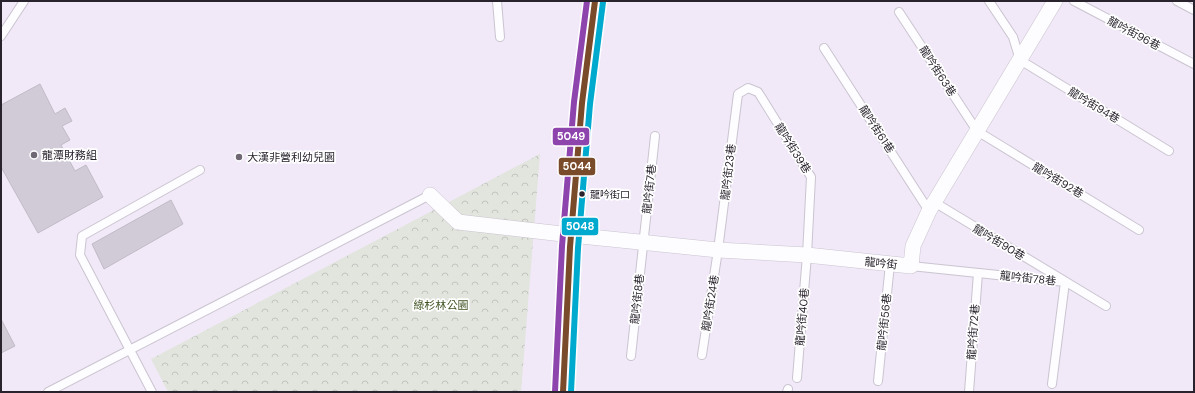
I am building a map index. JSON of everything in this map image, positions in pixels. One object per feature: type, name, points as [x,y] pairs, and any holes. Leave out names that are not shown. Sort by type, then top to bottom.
[{"type":"main road","points":[[563,392],[568,101],[580,1]]},
{"type":"main road","points":[[548,392],[595,1]]},
{"type":"street","name":"龍吟街","points":[[430,195],[458,222],[718,250],[807,255],[912,266],[913,246],[931,207],[1055,1]]},
{"type":"lane","points":[[1,36],[24,1]]},
{"type":"lane","points":[[497,1],[500,37]]},
{"type":"lane","points":[[989,1],[1013,37],[1020,60]]},
{"type":"lane","name":"龍吟街96巷","points":[[1074,1],[1194,64]]},
{"type":"lane","points":[[1177,1],[1194,10]]},
{"type":"lane","name":"龍吟街63巷","points":[[899,12],[977,130]]},
{"type":"lane","name":"龍吟街61巷","points":[[824,48],[931,207]]},
{"type":"lane","name":"龍吟街94巷","points":[[1020,60],[1169,150]]},
{"type":"lane","name":"龍吟街39巷","points":[[738,94],[748,88],[758,92],[811,177],[807,255]]},
{"type":"lane","name":"龍吟街23巷","points":[[718,250],[738,94]]},
{"type":"lane","name":"龍吟街92巷","points":[[977,130],[1139,230]]},
{"type":"lane","name":"龍吟街7巷","points":[[643,242],[655,136]]},
{"type":"lane","points":[[152,392],[80,255],[82,236],[200,170]]},
{"type":"lane","points":[[48,392],[430,195]]},
{"type":"lane","name":"龍吟街90巷","points":[[931,207],[1106,306]]},
{"type":"lane","name":"龍吟街8巷","points":[[631,356],[643,242]]},
{"type":"lane","name":"龍吟街24巷","points":[[702,355],[718,250]]},
{"type":"lane","name":"龍吟街40巷","points":[[797,378],[807,255]]},
{"type":"lane","name":"龍吟街56巷","points":[[878,381],[890,264]]},
{"type":"lane","name":"龍吟街78巷","points":[[912,266],[1065,282],[1052,384]]},
{"type":"lane","name":"龍吟街72巷","points":[[969,392],[978,273]]},
{"type":"green space","name":"綠杉林公園","points":[[540,154],[521,392],[168,392],[151,359]]},
{"type":"building","name":"龍潭財務組","points":[[40,84],[55,114],[65,108],[72,121],[62,126],[70,140],[61,145],[75,171],[86,165],[103,197],[38,233],[1,167],[1,105]]},
{"type":"building","points":[[171,200],[183,224],[104,269],[92,244]]},
{"type":"building","points":[[1,319],[15,346],[1,353]]},
{"type":"transit line","name":"5049","points":[[555,392],[562,246],[574,102],[587,1]]},
{"type":"transit line","name":"5044","points":[[563,392],[570,247],[582,103],[595,1]]},
{"type":"transit line","name":"5048","points":[[571,392],[578,248],[590,104],[603,2]]},
{"type":"place","name":"龍潭財務組","points":[[34,155]]},
{"type":"place","name":"大漢非營利幼兒園","points":[[239,157]]},
{"type":"place","name":"龍吟街口","points":[[582,194]]}]
